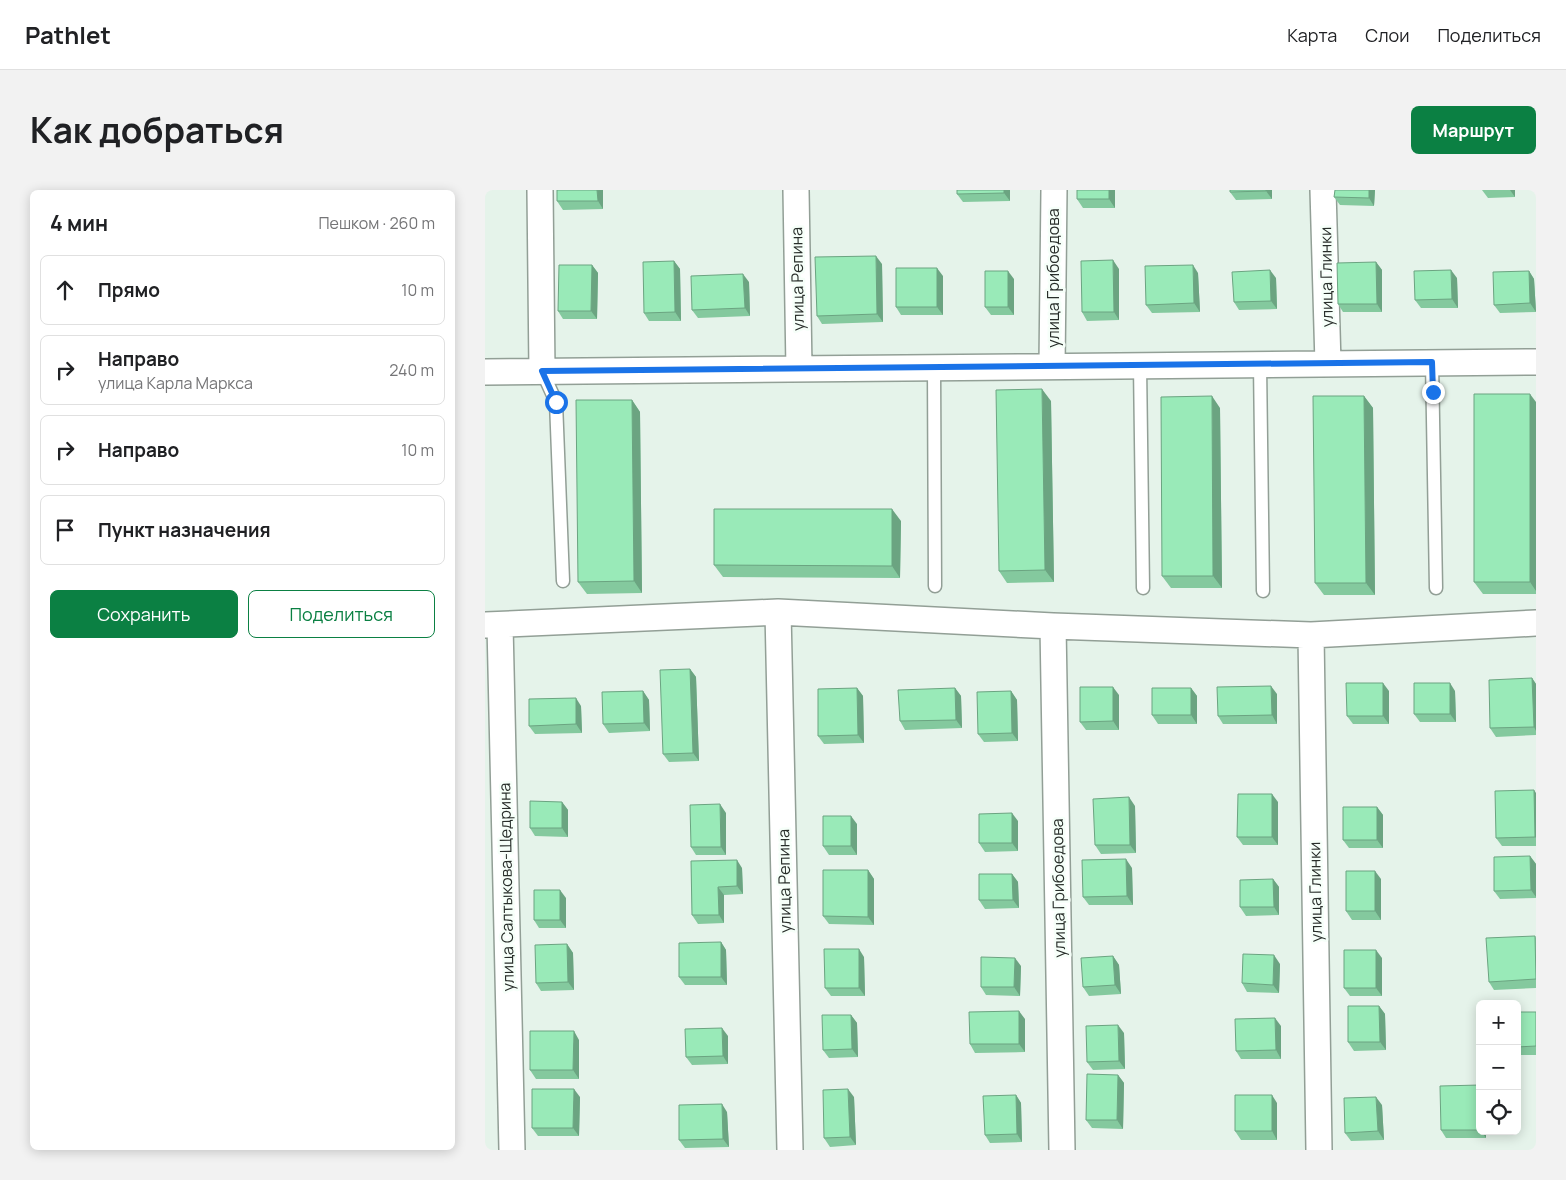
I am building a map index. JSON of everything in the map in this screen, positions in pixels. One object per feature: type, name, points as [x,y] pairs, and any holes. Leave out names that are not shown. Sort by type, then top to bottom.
[{"type":"street","points":[[540,190],[542,371]]},
{"type":"street","name":"улица Репина","points":[[796,190],[799,369]]},
{"type":"street","name":"улица Грибоедова","points":[[1053,366],[1054,190]]},
{"type":"street","name":"улица Глинки","points":[[1323,190],[1328,364]]},
{"type":"street","points":[[485,372],[1536,362]]},
{"type":"street","points":[[493,625],[779,612],[1053,626],[1311,635],[1536,623]]},
{"type":"street","name":"улица Репина","points":[[779,612],[790,1150]]},
{"type":"street","name":"улица Салтыкова-Щедрина","points":[[493,625],[512,1150]]},
{"type":"street","name":"улица Грибоедова","points":[[1053,626],[1062,1150]]},
{"type":"street","name":"улица Глинки","points":[[1311,635],[1319,1150]]},
{"type":"lane","points":[[1432,362],[1436,588]]},
{"type":"lane","points":[[1260,364],[1263,591]]},
{"type":"lane","points":[[1140,365],[1143,588]]},
{"type":"lane","points":[[934,367],[935,586]]},
{"type":"lane","points":[[542,371],[556,402],[563,581]]},
{"type":"building","points":[[557,190],[597,190],[598,201],[557,201]]},
{"type":"building","points":[[957,190],[1004,190],[1004,193],[957,194]]},
{"type":"building","points":[[1077,190],[1109,190],[1109,199],[1077,199]]},
{"type":"building","points":[[1230,190],[1266,190],[1266,191],[1230,192]]},
{"type":"building","points":[[1335,190],[1369,190],[1369,198],[1334,197]]},
{"type":"building","points":[[876,256],[877,314],[817,316],[815,257]]},
{"type":"building","points":[[1113,260],[1114,312],[1082,312],[1081,261]]},
{"type":"building","points":[[674,261],[675,312],[644,313],[643,262]]},
{"type":"building","points":[[1376,262],[1377,304],[1338,304],[1337,263]]},
{"type":"building","points":[[559,265],[592,265],[591,311],[558,311]]},
{"type":"building","points":[[1193,265],[1194,303],[1146,305],[1145,266]]},
{"type":"building","points":[[896,268],[937,268],[937,307],[896,307]]},
{"type":"building","points":[[1270,270],[1271,301],[1234,302],[1232,272]]},
{"type":"building","points":[[1451,270],[1452,299],[1415,300],[1414,271]]},
{"type":"building","points":[[985,271],[1008,271],[1008,307],[985,307]]},
{"type":"building","points":[[1529,271],[1530,303],[1494,305],[1493,272]]},
{"type":"building","points":[[743,274],[745,308],[692,310],[691,276]]},
{"type":"building","points":[[1042,389],[1045,570],[999,571],[996,390]]},
{"type":"building","points":[[1474,394],[1530,394],[1530,582],[1474,582]]},
{"type":"building","points":[[1212,396],[1213,576],[1162,576],[1161,397]]},
{"type":"building","points":[[1313,396],[1364,396],[1366,583],[1315,583]]},
{"type":"building","points":[[576,400],[632,400],[634,581],[578,582]]},
{"type":"building","points":[[714,509],[892,509],[892,566],[714,565]]},
{"type":"building","points":[[690,669],[693,753],[663,754],[660,670]]},
{"type":"building","points":[[1532,678],[1534,727],[1490,728],[1489,680]]},
{"type":"building","points":[[1346,683],[1383,683],[1383,716],[1347,716]]},
{"type":"building","points":[[1414,683],[1450,683],[1450,714],[1414,714]]},
{"type":"building","points":[[1271,686],[1272,715],[1218,716],[1217,687]]},
{"type":"building","points":[[1080,687],[1113,687],[1113,721],[1080,722]]},
{"type":"building","points":[[857,688],[858,735],[818,736],[818,689]]},
{"type":"building","points":[[955,688],[956,720],[900,721],[898,690]]},
{"type":"building","points":[[1152,688],[1191,688],[1191,715],[1152,715]]},
{"type":"building","points":[[643,691],[644,723],[603,724],[602,692]]},
{"type":"building","points":[[1011,691],[1012,733],[978,734],[977,692]]},
{"type":"building","points":[[576,698],[576,724],[529,726],[529,699]]},
{"type":"building","points":[[1534,790],[1535,837],[1496,838],[1495,791]]},
{"type":"building","points":[[1238,794],[1272,794],[1272,837],[1237,837]]},
{"type":"building","points":[[1129,797],[1130,845],[1095,845],[1093,799]]},
{"type":"building","points":[[530,801],[562,802],[562,828],[530,828]]},
{"type":"building","points":[[720,804],[721,847],[691,847],[690,805]]},
{"type":"building","points":[[1343,807],[1377,807],[1377,840],[1343,840]]},
{"type":"building","points":[[1012,813],[1012,843],[979,843],[979,814]]},
{"type":"building","points":[[823,816],[851,816],[851,846],[823,846]]},
{"type":"building","points":[[1530,856],[1531,890],[1494,891],[1494,857]]},
{"type":"building","points":[[1126,859],[1127,896],[1083,897],[1082,860]]},
{"type":"building","points":[[737,860],[737,886],[718,887],[719,915],[692,915],[691,861]]},
{"type":"building","points":[[823,870],[868,870],[868,917],[823,916]]},
{"type":"building","points":[[1346,871],[1375,871],[1375,911],[1346,911]]},
{"type":"building","points":[[979,874],[1012,874],[1013,900],[979,900]]},
{"type":"building","points":[[1273,879],[1274,907],[1240,907],[1240,880]]},
{"type":"building","points":[[534,890],[560,890],[560,920],[534,920]]},
{"type":"building","points":[[1535,936],[1536,979],[1489,982],[1486,938]]},
{"type":"building","points":[[721,942],[721,977],[679,977],[679,943]]},
{"type":"building","points":[[567,944],[568,982],[536,983],[535,945]]},
{"type":"building","points":[[824,949],[859,949],[859,988],[825,988]]},
{"type":"building","points":[[1344,950],[1376,950],[1376,988],[1344,988]]},
{"type":"building","points":[[1243,954],[1274,955],[1273,985],[1242,983]]},
{"type":"building","points":[[1113,956],[1115,985],[1083,987],[1081,958]]},
{"type":"building","points":[[981,957],[1015,958],[1014,987],[981,987]]},
{"type":"building","points":[[1348,1006],[1379,1006],[1380,1042],[1348,1042]]},
{"type":"building","points":[[1019,1011],[1019,1044],[970,1044],[969,1012]]},
{"type":"building","points":[[1521,1012],[1536,1012],[1536,1046],[1521,1047]]},
{"type":"building","points":[[822,1015],[851,1015],[852,1049],[823,1050]]},
{"type":"building","points":[[1275,1018],[1276,1050],[1236,1051],[1235,1019]]},
{"type":"building","points":[[1118,1025],[1119,1061],[1087,1062],[1086,1026]]},
{"type":"building","points":[[722,1028],[723,1056],[686,1057],[685,1029]]},
{"type":"building","points":[[530,1031],[574,1031],[573,1070],[530,1070]]},
{"type":"building","points":[[1087,1074],[1118,1075],[1117,1120],[1086,1120]]},
{"type":"building","points":[[1476,1085],[1476,1130],[1441,1130],[1440,1086]]},
{"type":"building","points":[[532,1089],[574,1089],[573,1128],[532,1128]]},
{"type":"building","points":[[848,1089],[850,1137],[824,1138],[823,1090]]},
{"type":"building","points":[[1016,1095],[1017,1134],[985,1135],[983,1096]]},
{"type":"building","points":[[1235,1095],[1272,1095],[1272,1131],[1235,1131]]},
{"type":"building","points":[[1376,1097],[1378,1131],[1345,1133],[1344,1098]]},
{"type":"building","points":[[722,1104],[723,1139],[679,1140],[679,1105]]},
{"type":"route","points":[[556,402],[542,371],[1432,362],[1433,392]]}]
